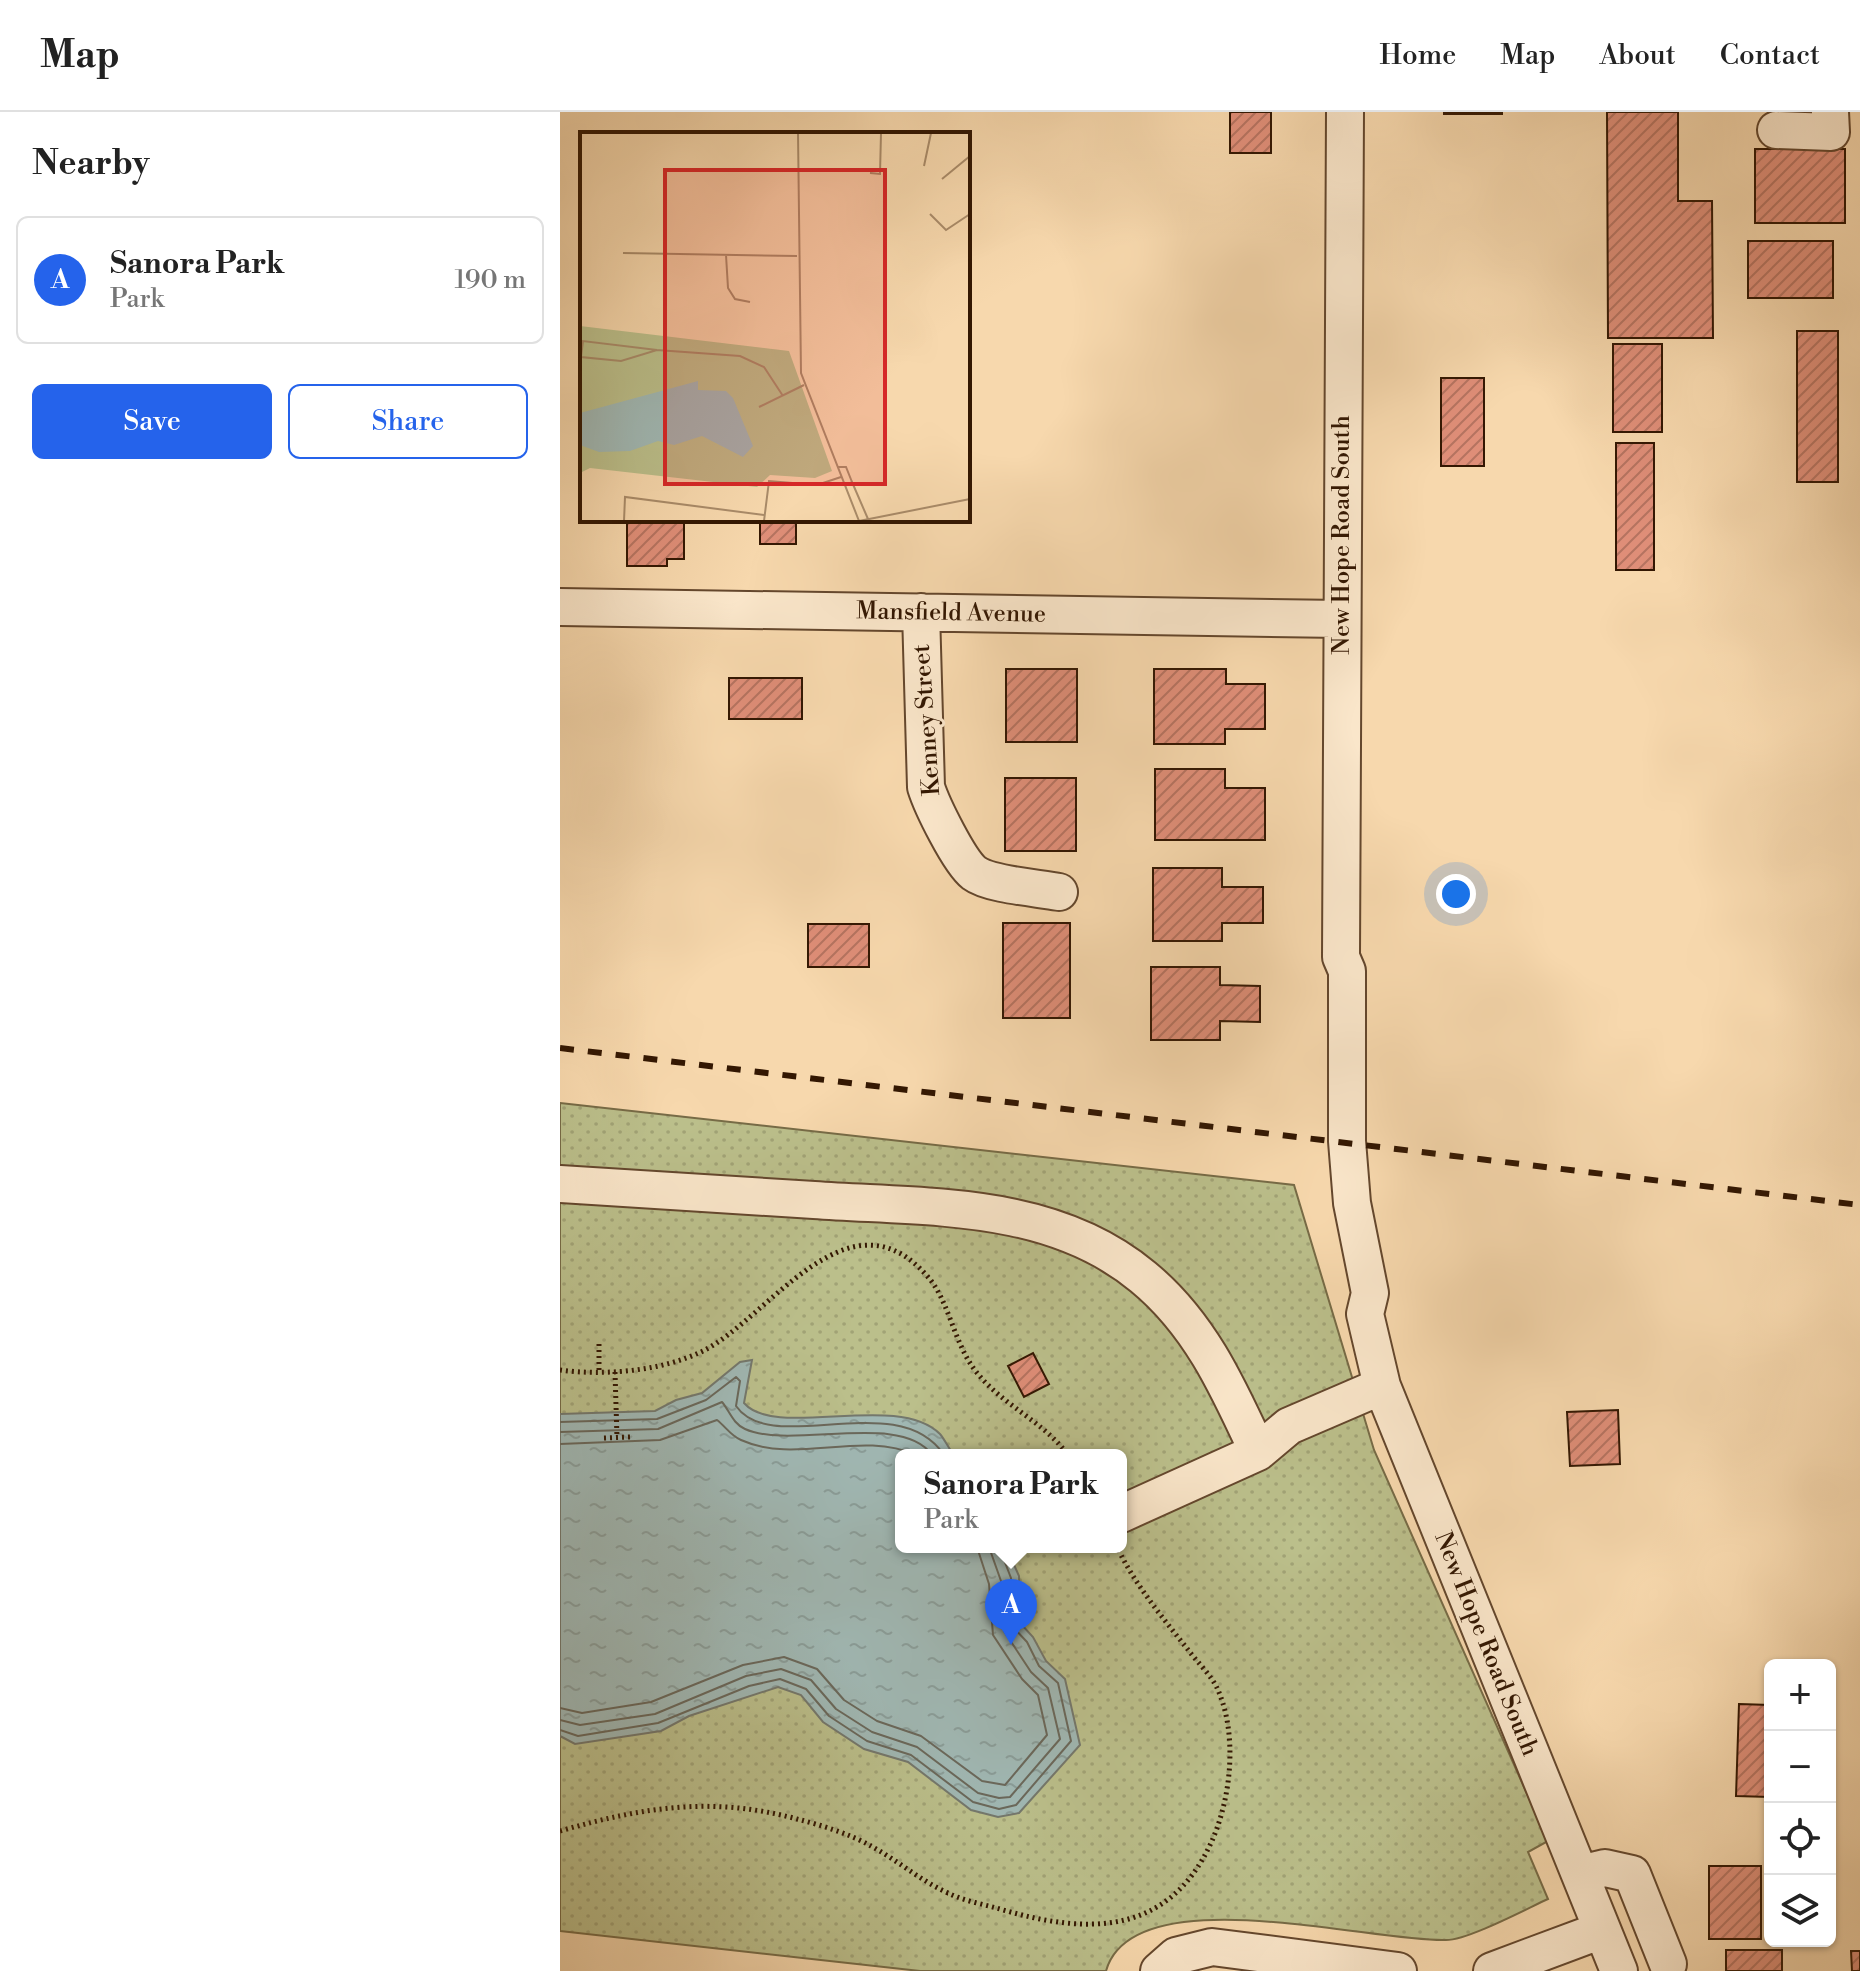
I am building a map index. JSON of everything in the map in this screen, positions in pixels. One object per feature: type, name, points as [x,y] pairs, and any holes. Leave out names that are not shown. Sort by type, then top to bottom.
[{"type":"street","name":"New Hope Road South","points":[[1345,112],[1341,957],[1348,984],[1347,1141],[1352,1203],[1370,1293],[1365,1314],[1382,1386],[1619,1971]]},
{"type":"street","points":[[1776,130],[1831,132],[1830,112]]},
{"type":"street","name":"Mansfield Avenue","points":[[560,607],[1342,619]]},
{"type":"street","name":"Kenney Street","points":[[921,612],[926,787],[933,810],[975,873],[999,881],[1059,892]]},
{"type":"street","points":[[560,1184],[1002,1214],[1081,1237],[1143,1276],[1172,1306],[1213,1356],[1258,1452]]},
{"type":"street","points":[[1127,1511],[1258,1452],[1289,1426],[1382,1386]]},
{"type":"street","points":[[1580,1874],[1605,1868],[1632,1874],[1663,1969]]},
{"type":"street","points":[[1492,1971],[1602,1930]]},
{"type":"street","points":[[1159,1971],[1176,1956],[1212,1947],[1398,1971]]},
{"type":"path","points":[[560,1370],[615,1372],[665,1363],[703,1351],[775,1292],[831,1254],[856,1246],[883,1248],[905,1258],[929,1278],[955,1337],[978,1374],[1008,1403],[1057,1439],[1064,1449]]},
{"type":"path","points":[[599,1344],[599,1372]]},
{"type":"path","points":[[615,1372],[617,1438]]},
{"type":"path","points":[[604,1438],[630,1437]]},
{"type":"path","points":[[560,1831],[610,1816],[670,1806],[722,1805],[797,1819],[868,1844],[949,1894],[1026,1917],[1084,1925],[1124,1923],[1150,1913],[1175,1894],[1202,1861],[1216,1832],[1230,1753],[1217,1689],[1129,1571],[1120,1553]]},
{"type":"green space","points":[[560,1103],[1294,1185],[1374,1450],[1548,1841],[1528,1852],[1548,1899],[1456,1939],[1412,1938],[1259,1921],[1206,1920],[1160,1926],[1125,1943],[1106,1971],[920,1971],[560,1931]]},
{"type":"water","points":[[752,1360],[744,1403],[760,1413],[809,1418],[896,1416],[921,1422],[940,1434],[950,1449],[895,1449],[895,1553],[1009,1553],[1019,1576],[1021,1624],[1033,1637],[1046,1661],[1065,1679],[1080,1745],[1019,1813],[998,1817],[971,1810],[908,1762],[864,1749],[823,1722],[801,1695],[778,1687],[689,1716],[661,1731],[575,1744],[560,1736],[560,1414],[655,1411],[676,1400],[702,1393],[740,1362]]},
{"type":"building","points":[[1230,112],[1271,112],[1271,153],[1230,153]]},
{"type":"building","points":[[1502,112],[1502,114],[1444,114]]},
{"type":"building","points":[[1607,112],[1678,112],[1678,201],[1712,201],[1713,338],[1608,338]]},
{"type":"building","points":[[1755,149],[1845,149],[1845,223],[1755,223]]},
{"type":"building","points":[[1748,241],[1833,241],[1833,298],[1748,298]]},
{"type":"building","points":[[1797,331],[1838,331],[1838,482],[1797,482]]},
{"type":"building","points":[[1613,344],[1662,344],[1662,432],[1613,432]]},
{"type":"building","points":[[1441,378],[1484,378],[1484,466],[1441,466]]},
{"type":"building","points":[[1616,443],[1654,443],[1654,570],[1616,570]]},
{"type":"building","points":[[627,522],[684,522],[684,559],[667,559],[667,566],[627,566]]},
{"type":"building","points":[[760,522],[796,522],[796,544],[760,544]]},
{"type":"building","points":[[1006,669],[1077,669],[1077,742],[1006,742]]},
{"type":"building","points":[[1154,669],[1226,669],[1226,684],[1265,684],[1265,729],[1225,729],[1225,744],[1154,744]]},
{"type":"building","points":[[729,678],[802,678],[802,719],[729,719]]},
{"type":"building","points":[[1155,769],[1225,769],[1225,788],[1265,788],[1265,840],[1155,840]]},
{"type":"building","points":[[1005,778],[1076,778],[1076,851],[1005,851]]},
{"type":"building","points":[[1153,868],[1222,868],[1222,887],[1263,887],[1263,923],[1222,923],[1222,941],[1153,941]]},
{"type":"building","points":[[1003,923],[1070,923],[1070,1018],[1003,1018]]},
{"type":"building","points":[[808,924],[869,924],[869,967],[808,967]]},
{"type":"building","points":[[1151,967],[1220,967],[1220,985],[1260,986],[1260,1022],[1220,1021],[1220,1040],[1151,1040]]},
{"type":"building","points":[[1033,1353],[1049,1384],[1024,1397],[1008,1366]]},
{"type":"building","points":[[1618,1410],[1620,1464],[1570,1466],[1567,1412]]},
{"type":"building","points":[[1739,1704],[1764,1705],[1764,1797],[1736,1796]]},
{"type":"building","points":[[1709,1866],[1761,1866],[1761,1939],[1709,1939]]},
{"type":"building","points":[[1726,1950],[1782,1950],[1782,1971],[1726,1971]]},
{"type":"building","points":[[1851,1951],[1860,1951],[1860,1971],[1852,1971]]},
{"type":"railway","points":[[560,1048],[1860,1205]]},
{"type":"place","name":"Sanora Park","points":[[1011,1645]]}]
